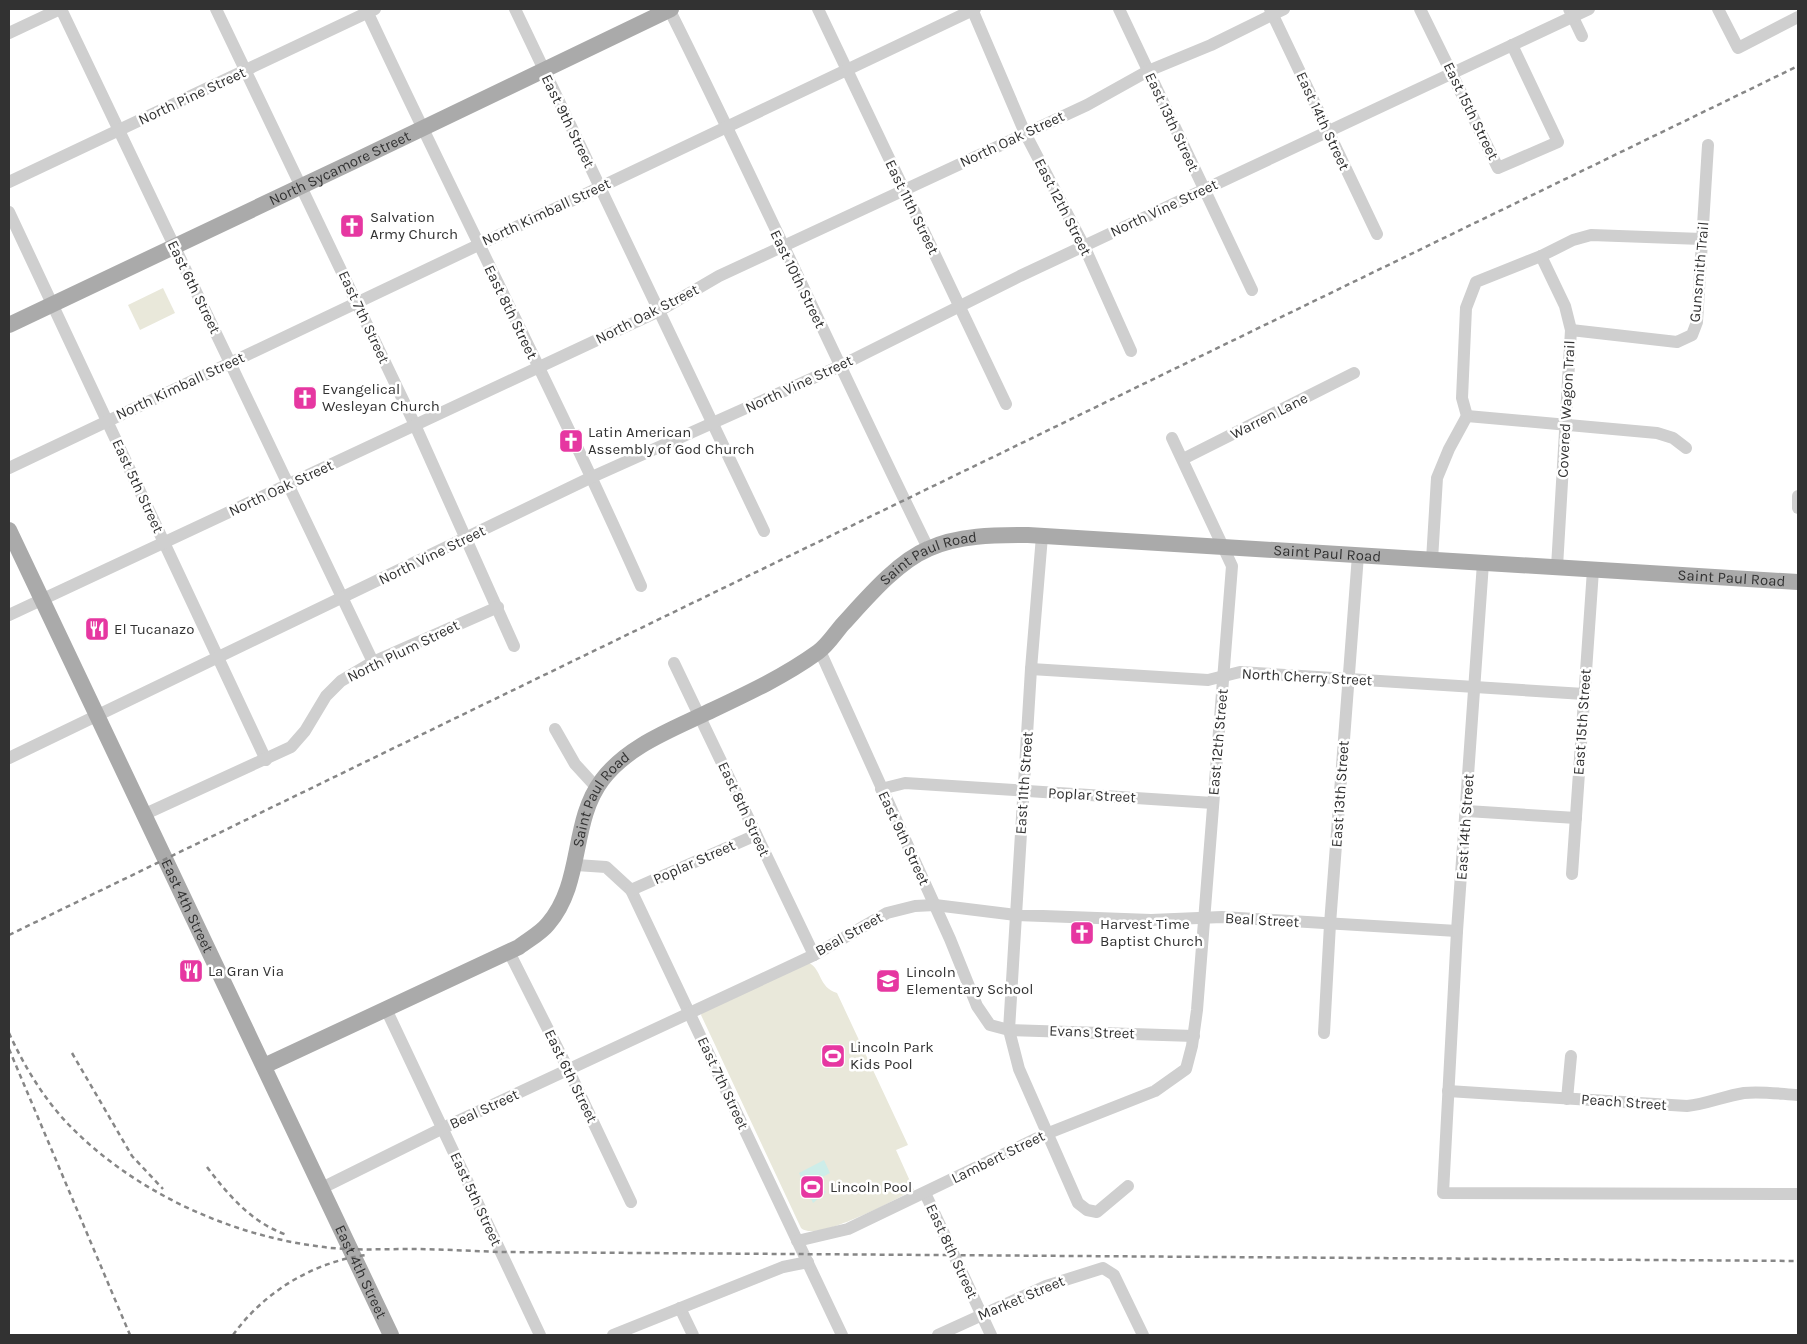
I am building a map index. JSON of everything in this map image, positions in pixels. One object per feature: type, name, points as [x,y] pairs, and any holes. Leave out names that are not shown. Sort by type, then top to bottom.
[{"type":"main road","name":"North Sycamore Street","points":[[9,325],[544,71],[670,9]]},
{"type":"main road","name":"East 4th Street","points":[[9,530],[391,1335]]},
{"type":"main road","name":"Saint Paul Road","points":[[264,1066],[519,948],[548,924],[566,896],[576,865],[588,804],[597,788],[619,760],[700,716],[767,684],[820,651],[858,608],[895,572],[928,548],[985,535],[1042,536],[1798,582]]},
{"type":"street","points":[[9,33],[61,9]]},
{"type":"street","name":"East 6th Street","points":[[61,9],[373,662]]},
{"type":"street","name":"East 7th Street","points":[[216,9],[415,425],[514,646]]},
{"type":"street","name":"East 9th Street","points":[[515,9],[764,531]]},
{"type":"street","name":"East 10th Street","points":[[670,9],[728,126],[782,246],[928,548]]},
{"type":"street","name":"East 11th Street","points":[[818,9],[902,190],[960,304],[1006,404]]},
{"type":"street","name":"North Kimball Street","points":[[9,468],[973,9]]},
{"type":"street","name":"East 12th Street","points":[[973,9],[1025,133],[1084,246],[1131,351]]},
{"type":"street","name":"East 13th Street","points":[[1119,9],[1203,190],[1252,290]]},
{"type":"street","name":"East 15th Street","points":[[1420,9],[1498,168],[1558,142],[1512,45]]},
{"type":"street","name":"North Vine Street","points":[[9,758],[592,477],[840,366],[960,304],[1512,45],[1571,13],[1589,9]]},
{"type":"street","points":[[1718,9],[1738,48],[1798,17]]},
{"type":"street","name":"North Pine Street","points":[[9,182],[246,71],[369,10]]},
{"type":"street","name":"East 8th Street","points":[[369,10],[422,129],[592,477],[641,586]]},
{"type":"street","name":"North Oak Street","points":[[9,615],[659,311],[719,276],[1087,105],[1148,71],[1211,45],[1275,10]]},
{"type":"street","name":"East 14th Street","points":[[1275,10],[1328,131],[1377,234]]},
{"type":"street","points":[[1571,13],[1582,36]]},
{"type":"street","name":"Gunsmith Trail","points":[[1571,330],[1678,342],[1692,335],[1697,322],[1708,145]]},
{"type":"street","name":"East 5th Street","points":[[9,212],[266,760]]},
{"type":"street","points":[[1432,560],[1437,478],[1449,449],[1467,416],[1462,398],[1466,308],[1476,282],[1541,256],[1573,240],[1591,235],[1702,239]]},
{"type":"street","name":"Covered Wagon Trail","points":[[1541,256],[1565,306],[1571,330],[1557,567]]},
{"type":"street","name":"Warren Lane","points":[[1182,460],[1354,373]]},
{"type":"street","points":[[1467,416],[1657,433],[1673,438],[1686,448]]},
{"type":"street","name":"East 12th Street","points":[[1172,438],[1225,547],[1232,566],[1194,1036],[1189,1059]]},
{"type":"street","name":"East 11th Street","points":[[1009,1030],[1031,669],[1042,536]]},
{"type":"street","name":"East 13th Street","points":[[1324,1033],[1330,924],[1358,555]]},
{"type":"street","name":"East 14th Street","points":[[1483,563],[1458,931],[1443,1193],[1798,1194]]},
{"type":"street","name":"East 15th Street","points":[[1572,874],[1593,570]]},
{"type":"street","name":"North Plum Street","points":[[143,815],[291,747],[311,723],[326,696],[341,681],[373,662],[498,607]]},
{"type":"street","name":"East 9th Street","points":[[820,651],[934,905],[977,1006],[990,1025]]},
{"type":"street","name":"East 8th Street","points":[[674,663],[814,955]]},
{"type":"street","name":"North Cherry Street","points":[[1031,669],[1208,680],[1223,674],[1240,672],[1584,694]]},
{"type":"street","points":[[555,729],[575,764],[597,788]]},
{"type":"street","name":"Poplar Street","points":[[881,789],[905,783],[1213,803]]},
{"type":"street","points":[[1467,811],[1576,818]]},
{"type":"street","name":"Poplar Street","points":[[631,890],[756,835]]},
{"type":"street","name":"East 7th Street","points":[[576,865],[606,867],[631,890],[842,1335]]},
{"type":"street","name":"Beal Street","points":[[322,1188],[442,1128],[814,955],[886,913],[915,906],[934,905],[1016,915],[1151,920],[1222,917],[1458,931]]},
{"type":"street","name":"East 6th Street","points":[[509,952],[568,1069],[630,1202]]},
{"type":"street","name":"East 5th Street","points":[[386,1010],[540,1335]]},
{"type":"street","name":"Evans Street","points":[[990,1025],[1009,1030],[1194,1036]]},
{"type":"street","points":[[1009,1030],[1019,1069],[1078,1203],[1087,1210],[1097,1212],[1128,1186]]},
{"type":"street","points":[[1567,1099],[1571,1056]]},
{"type":"street","name":"Lambert Street","points":[[797,1241],[848,1229],[1046,1134],[1155,1091],[1186,1069],[1189,1059]]},
{"type":"street","name":"Peach Street","points":[[1448,1091],[1687,1106],[1707,1104],[1727,1096],[1747,1093],[1798,1095]]},
{"type":"street","name":"East 8th Street","points":[[925,1193],[992,1335]]},
{"type":"street","points":[[613,1335],[782,1267],[808,1262]]},
{"type":"street","name":"Market Street","points":[[938,1335],[1046,1286],[1103,1268],[1114,1275],[1143,1335]]},
{"type":"street","points":[[680,1308],[693,1335]]},
{"type":"shaded area","points":[[163,288],[175,313],[140,330],[128,305]]},
{"type":"shaded area","points":[[809,963],[816,969],[826,987],[837,993],[908,1145],[896,1150],[914,1190],[839,1225],[823,1230],[810,1231],[801,1228],[701,1015],[702,1012]]},
{"type":"water","name":"Lincoln Park Kids Pool","points":[[834,1043],[841,1047],[835,1051],[835,1063],[828,1069],[823,1064],[831,1058],[830,1048]]},
{"type":"water","name":"Lincoln Pool","points":[[824,1160],[830,1173],[813,1182],[826,1192],[813,1203],[799,1173]]},
{"type":"railway","points":[[9,935],[1798,66]]},
{"type":"railway","points":[[9,1033],[35,1082],[60,1115],[94,1148],[122,1170],[151,1189],[215,1220],[282,1240],[328,1248],[501,1252],[1798,1261]]},
{"type":"railway","points":[[9,1049],[130,1335]]},
{"type":"railway","points":[[72,1053],[132,1156],[163,1189]]},
{"type":"railway","points":[[207,1167],[233,1198],[252,1216],[274,1230],[287,1235]]},
{"type":"railway","points":[[233,1335],[259,1305],[291,1281],[327,1264],[366,1255]]},
{"type":"place","name":"Salvation Army Church","points":[[352,226]]},
{"type":"place","name":"Evangelical Wesleyan Church","points":[[305,398]]},
{"type":"place","name":"Latin American Assembly of God Church","points":[[571,441]]},
{"type":"place","name":"El Tucanazo","points":[[97,629]]},
{"type":"place","name":"Harvest Time Baptist Church","points":[[1082,933]]},
{"type":"place","name":"La Gran Via","points":[[191,971]]},
{"type":"place","name":"Lincoln Elementary School","points":[[888,981]]},
{"type":"place","name":"Lincoln Park Kids Pool","points":[[833,1056]]},
{"type":"place","name":"Lincoln Pool","points":[[812,1187]]}]
